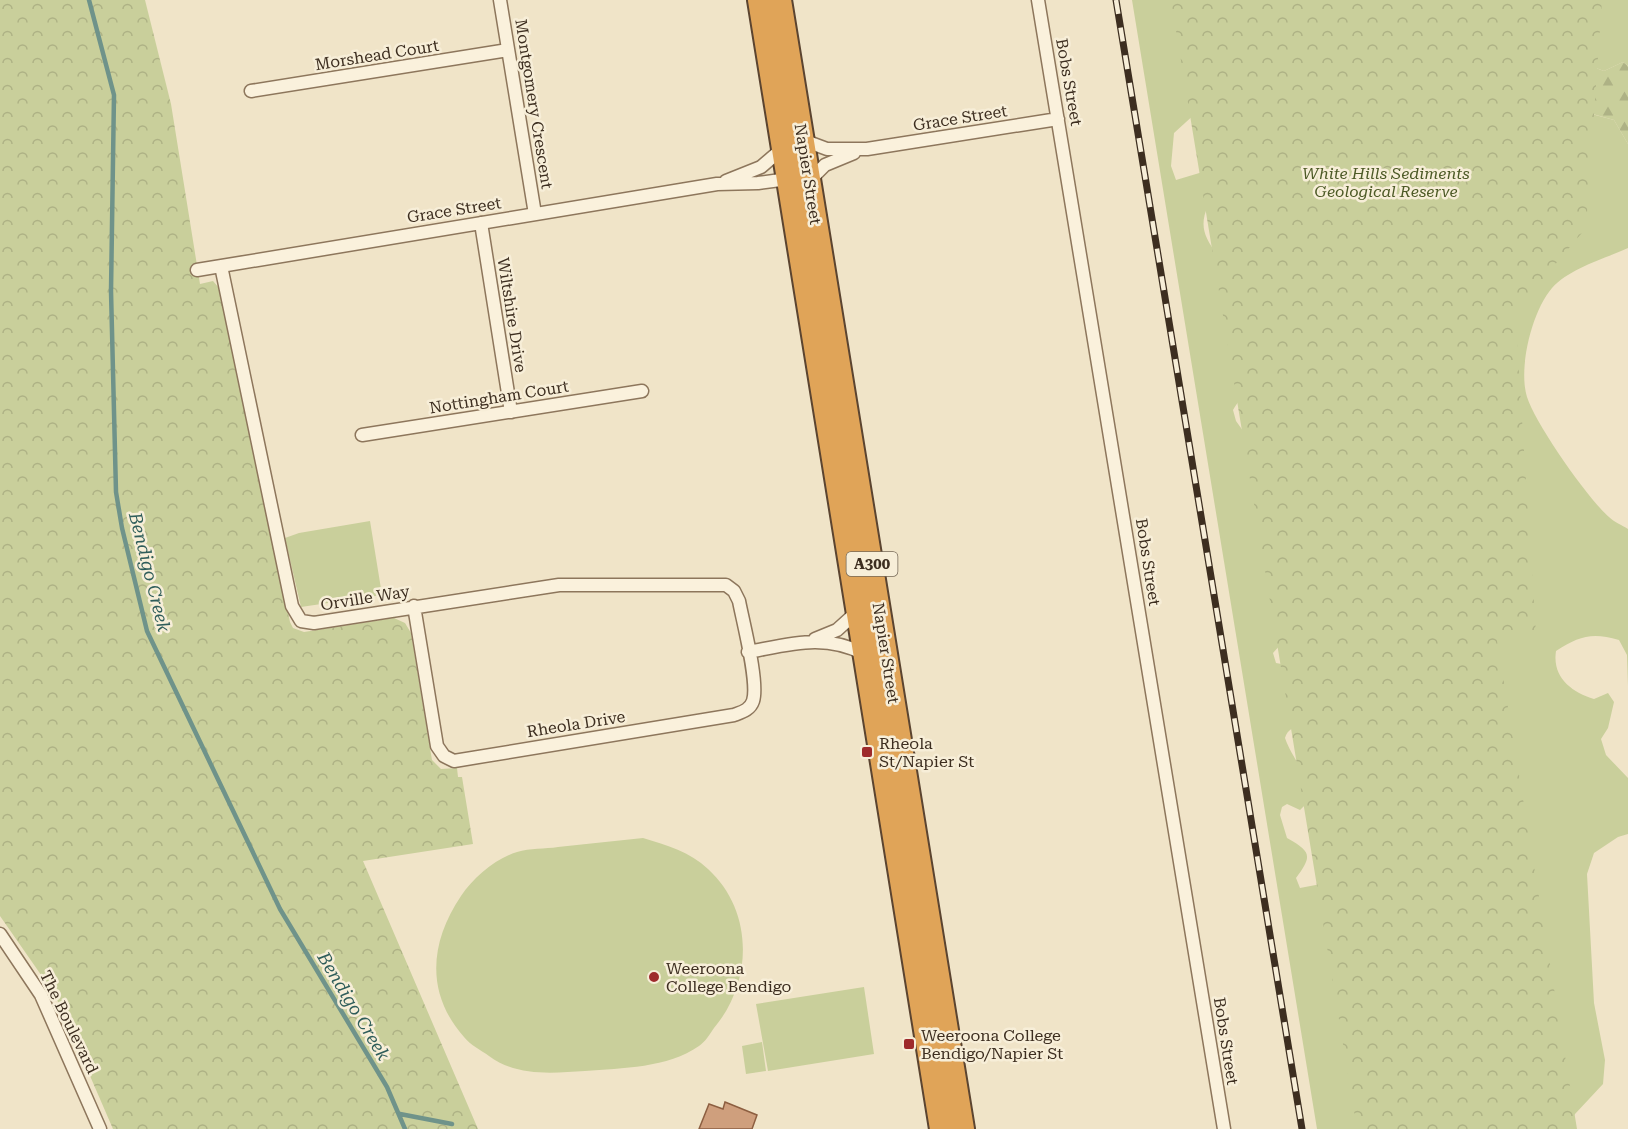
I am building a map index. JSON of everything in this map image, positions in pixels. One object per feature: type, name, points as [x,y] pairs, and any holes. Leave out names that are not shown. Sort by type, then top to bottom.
[{"type":"highway","name":"Napier Street","points":[[759,0],[773,90],[793,144]]},
{"type":"highway","points":[[768,0],[773,90]]},
{"type":"highway","name":"Napier Street","points":[[780,0],[786,39],[793,144],[858,611],[941,1129]]},
{"type":"highway","points":[[786,39],[789,112],[798,180]]},
{"type":"highway","name":"Napier Street","points":[[798,180],[883,634],[963,1129]]},
{"type":"highway","points":[[879,743],[879,682],[873,642],[876,636],[883,634]]},
{"type":"street","name":"Montgomery Crescent","points":[[500,0],[535,214]]},
{"type":"street","name":"Bobs Street","points":[[1038,0],[1224,1129]]},
{"type":"street","name":"Morshead Court","points":[[251,92],[508,50]]},
{"type":"street","name":"Grace Street","points":[[717,184],[761,166],[793,144],[826,149],[867,149],[1059,119]]},
{"type":"street","name":"Grace Street","points":[[197,270],[717,184],[798,180],[825,165],[867,149]]},
{"type":"street","name":"Wiltshire Drive","points":[[481,223],[511,412]]},
{"type":"street","name":"Orville Way","points":[[221,266],[294,613],[301,621],[314,623],[559,585],[718,584],[730,587],[737,596],[748,652]]},
{"type":"street","name":"Nottingham Court","points":[[362,435],[642,391]]},
{"type":"street","name":"Rheola Drive","points":[[414,606],[437,746],[444,756],[454,761],[742,712],[754,700],[748,652]]},
{"type":"street","points":[[806,642],[837,630],[858,611]]},
{"type":"street","points":[[748,652],[806,642],[832,642],[865,654]]},
{"type":"street","name":"The Boulevard","points":[[0,934],[41,995],[100,1129]]},
{"type":"green space","points":[[0,0],[145,0],[171,104],[200,284],[213,281],[219,288],[290,622],[293,628],[304,632],[394,618],[405,623],[411,633],[432,760],[441,769],[457,768],[458,777],[462,777],[473,844],[363,861],[478,1129],[113,1129],[55,995],[0,916]]},
{"type":"green space","points":[[1132,0],[1249,0],[1231,23],[1220,50],[1219,92],[1174,133],[1171,166],[1176,180],[1206,171],[1222,178],[1207,207],[1204,228],[1212,247],[1232,274],[1251,275],[1286,259],[1294,261],[1307,269],[1316,286],[1348,326],[1350,335],[1367,351],[1363,366],[1300,403],[1290,399],[1276,388],[1263,385],[1251,389],[1233,410],[1236,421],[1246,435],[1262,439],[1300,440],[1337,432],[1353,438],[1364,448],[1393,458],[1395,465],[1390,472],[1358,478],[1314,477],[1267,512],[1274,530],[1285,543],[1284,561],[1276,586],[1282,617],[1325,637],[1342,649],[1395,660],[1421,652],[1473,625],[1492,604],[1502,578],[1497,545],[1469,511],[1472,499],[1505,478],[1519,446],[1514,428],[1502,419],[1496,405],[1495,382],[1487,337],[1490,312],[1504,289],[1504,265],[1497,249],[1476,245],[1464,244],[1421,255],[1403,251],[1391,245],[1389,229],[1377,218],[1356,211],[1338,220],[1300,194],[1306,186],[1325,187],[1344,180],[1402,173],[1430,173],[1452,182],[1508,182],[1553,172],[1561,161],[1543,139],[1527,131],[1518,130],[1499,136],[1497,151],[1486,158],[1476,152],[1458,129],[1438,116],[1416,107],[1398,107],[1377,96],[1350,70],[1353,47],[1336,18],[1322,9],[1320,0],[1628,0],[1628,66],[1623,62],[1604,71],[1558,54],[1553,58],[1556,68],[1543,74],[1546,82],[1563,83],[1569,88],[1568,97],[1573,109],[1614,120],[1628,144],[1628,248],[1578,269],[1552,288],[1538,311],[1533,325],[1524,371],[1527,397],[1551,442],[1600,508],[1611,519],[1628,529],[1628,686],[1627,655],[1619,640],[1601,636],[1586,637],[1556,651],[1560,676],[1571,688],[1594,699],[1608,693],[1614,702],[1608,728],[1601,739],[1606,755],[1628,778],[1628,834],[1618,837],[1594,853],[1587,874],[1594,1003],[1605,1060],[1603,1084],[1561,1129],[1317,1129]],"holes":[[[1281,644],[1324,656],[1345,672],[1382,677],[1386,683],[1385,694],[1375,708],[1373,719],[1378,724],[1400,723],[1407,730],[1409,754],[1421,774],[1422,810],[1434,820],[1451,819],[1465,807],[1468,787],[1481,776],[1500,776],[1513,795],[1512,817],[1502,835],[1498,869],[1468,911],[1442,910],[1370,883],[1321,884],[1300,888],[1296,878],[1305,864],[1307,855],[1301,847],[1287,838],[1280,815],[1282,807],[1287,804],[1300,810],[1306,804],[1304,775],[1285,738],[1300,719],[1310,679],[1303,668],[1276,663],[1273,653]]]},
{"type":"green space","name":"White Hills Sediments Geological Reserve","points":[[1171,0],[1602,0],[1586,228],[1515,312],[1536,634],[1497,640],[1577,1129],[1357,1129]]},
{"type":"green space","points":[[1623,62],[1628,66],[1628,144],[1614,120],[1582,111],[1593,67],[1604,71]]},
{"type":"green space","points":[[370,521],[382,595],[301,607],[285,538],[299,533]]},
{"type":"green space","points":[[643,838],[669,846],[701,863],[723,886],[734,905],[743,947],[741,969],[736,990],[727,1010],[705,1040],[687,1053],[659,1063],[614,1069],[548,1073],[523,1071],[500,1063],[469,1042],[451,1020],[443,1003],[436,967],[443,931],[466,889],[493,864],[517,852]]},
{"type":"green space","points":[[864,987],[874,1054],[768,1071],[756,1004]]},
{"type":"green space","points":[[762,1042],[766,1071],[746,1074],[742,1046]]},
{"type":"building","points":[[725,1102],[757,1115],[752,1129],[699,1129],[709,1104],[723,1109]]},
{"type":"waterway","name":"Bendigo Creek","points":[[89,0],[114,95],[111,291],[116,492],[122,528],[147,631],[280,909],[387,1087],[405,1129]]},
{"type":"waterway","points":[[400,1114],[452,1124]]},
{"type":"railway","points":[[1116,0],[1302,1129]]},
{"type":"place","name":"Rheola St/Napier St","points":[[867,752]]},
{"type":"place","name":"Weeroona College Bendigo","points":[[654,977]]},
{"type":"place","name":"Weeroona College Bendigo/Napier St","points":[[909,1044]]}]
